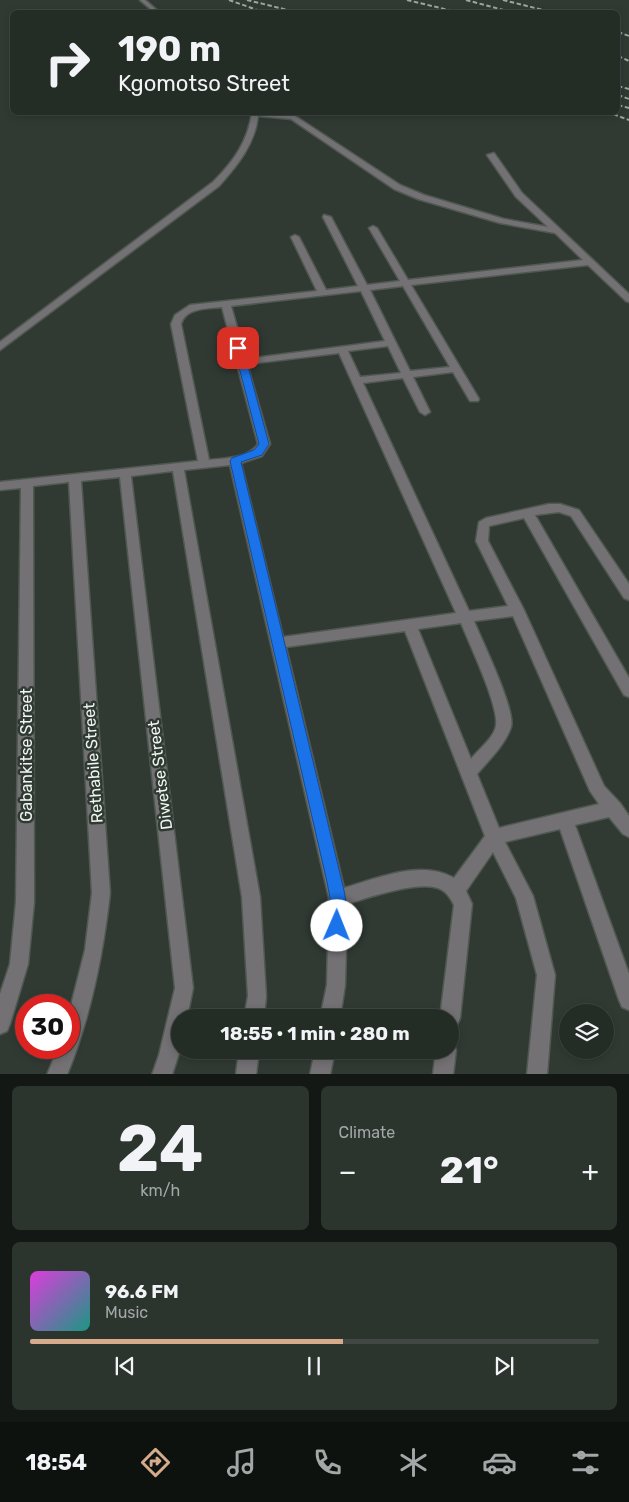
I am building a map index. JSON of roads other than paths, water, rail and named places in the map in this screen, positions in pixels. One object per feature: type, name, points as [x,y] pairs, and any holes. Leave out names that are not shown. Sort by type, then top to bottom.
[{"type":"street","points":[[142,0],[154,10]]},
{"type":"street","points":[[0,346],[216,184],[237,161],[248,142],[255,115]]},
{"type":"street","points":[[274,115],[293,117],[396,187],[462,210],[503,221],[556,231]]},
{"type":"street","points":[[491,155],[519,194],[629,299]]},
{"type":"street","points":[[327,217],[425,412]]},
{"type":"street","points":[[372,228],[474,399]]},
{"type":"street","points":[[295,237],[322,293]]},
{"type":"street","points":[[204,464],[176,324],[178,317],[190,308],[590,262]]},
{"type":"street","points":[[0,486],[235,461],[258,453],[264,444],[226,304]]},
{"type":"street","points":[[242,362],[391,343]]},
{"type":"street","points":[[342,349],[465,617],[500,702],[504,725],[498,738],[469,772]]},
{"type":"street","points":[[356,381],[456,369]]},
{"type":"street","points":[[235,461],[338,898],[336,985],[332,1009]]},
{"type":"street","points":[[178,467],[251,897],[257,996],[255,1009]]},
{"type":"street","name":"Diwetse Street","points":[[125,472],[184,988],[169,1055],[162,1074]]},
{"type":"street","name":"Rethabile Street","points":[[75,478],[101,893],[94,950],[80,1006]]},
{"type":"street","name":"Gabankitse Street","points":[[0,1024],[20,964],[25,902],[27,483]]},
{"type":"street","points":[[629,595],[575,513],[560,508],[549,508],[486,522],[482,529],[482,541],[517,610],[598,792],[614,808],[629,829]]},
{"type":"street","points":[[528,513],[629,691]]},
{"type":"street","points":[[278,643],[517,610]]},
{"type":"street","points":[[410,624],[494,836],[524,896],[546,975],[537,1074]]},
{"type":"street","points":[[456,890],[494,836],[614,808]]},
{"type":"street","points":[[565,820],[629,1000]]},
{"type":"street","points":[[338,898],[420,877],[441,880],[456,890],[463,904],[451,1009]]},
{"type":"street","name":"Rethabile Street","points":[[57,1074],[63,1059]]},
{"type":"street","points":[[246,1074],[248,1059]]},
{"type":"street","points":[[320,1074],[322,1059]]},
{"type":"street","points":[[443,1074],[445,1059]]},
{"type":"railway","points":[[229,0],[257,10]]},
{"type":"railway","points":[[247,0],[288,10]]},
{"type":"railway","points":[[407,0],[449,10]]},
{"type":"railway","points":[[466,0],[504,10]]},
{"type":"railway","points":[[503,0],[543,10]]},
{"type":"railway","points":[[620,33],[629,36]]},
{"type":"railway","points":[[620,57],[629,61]]},
{"type":"railway","points":[[620,87],[629,89]]},
{"type":"railway","points":[[620,96],[629,99]]},
{"type":"railway","points":[[620,106],[629,108]]},
{"type":"railway","points":[[615,115],[629,120]]}]
